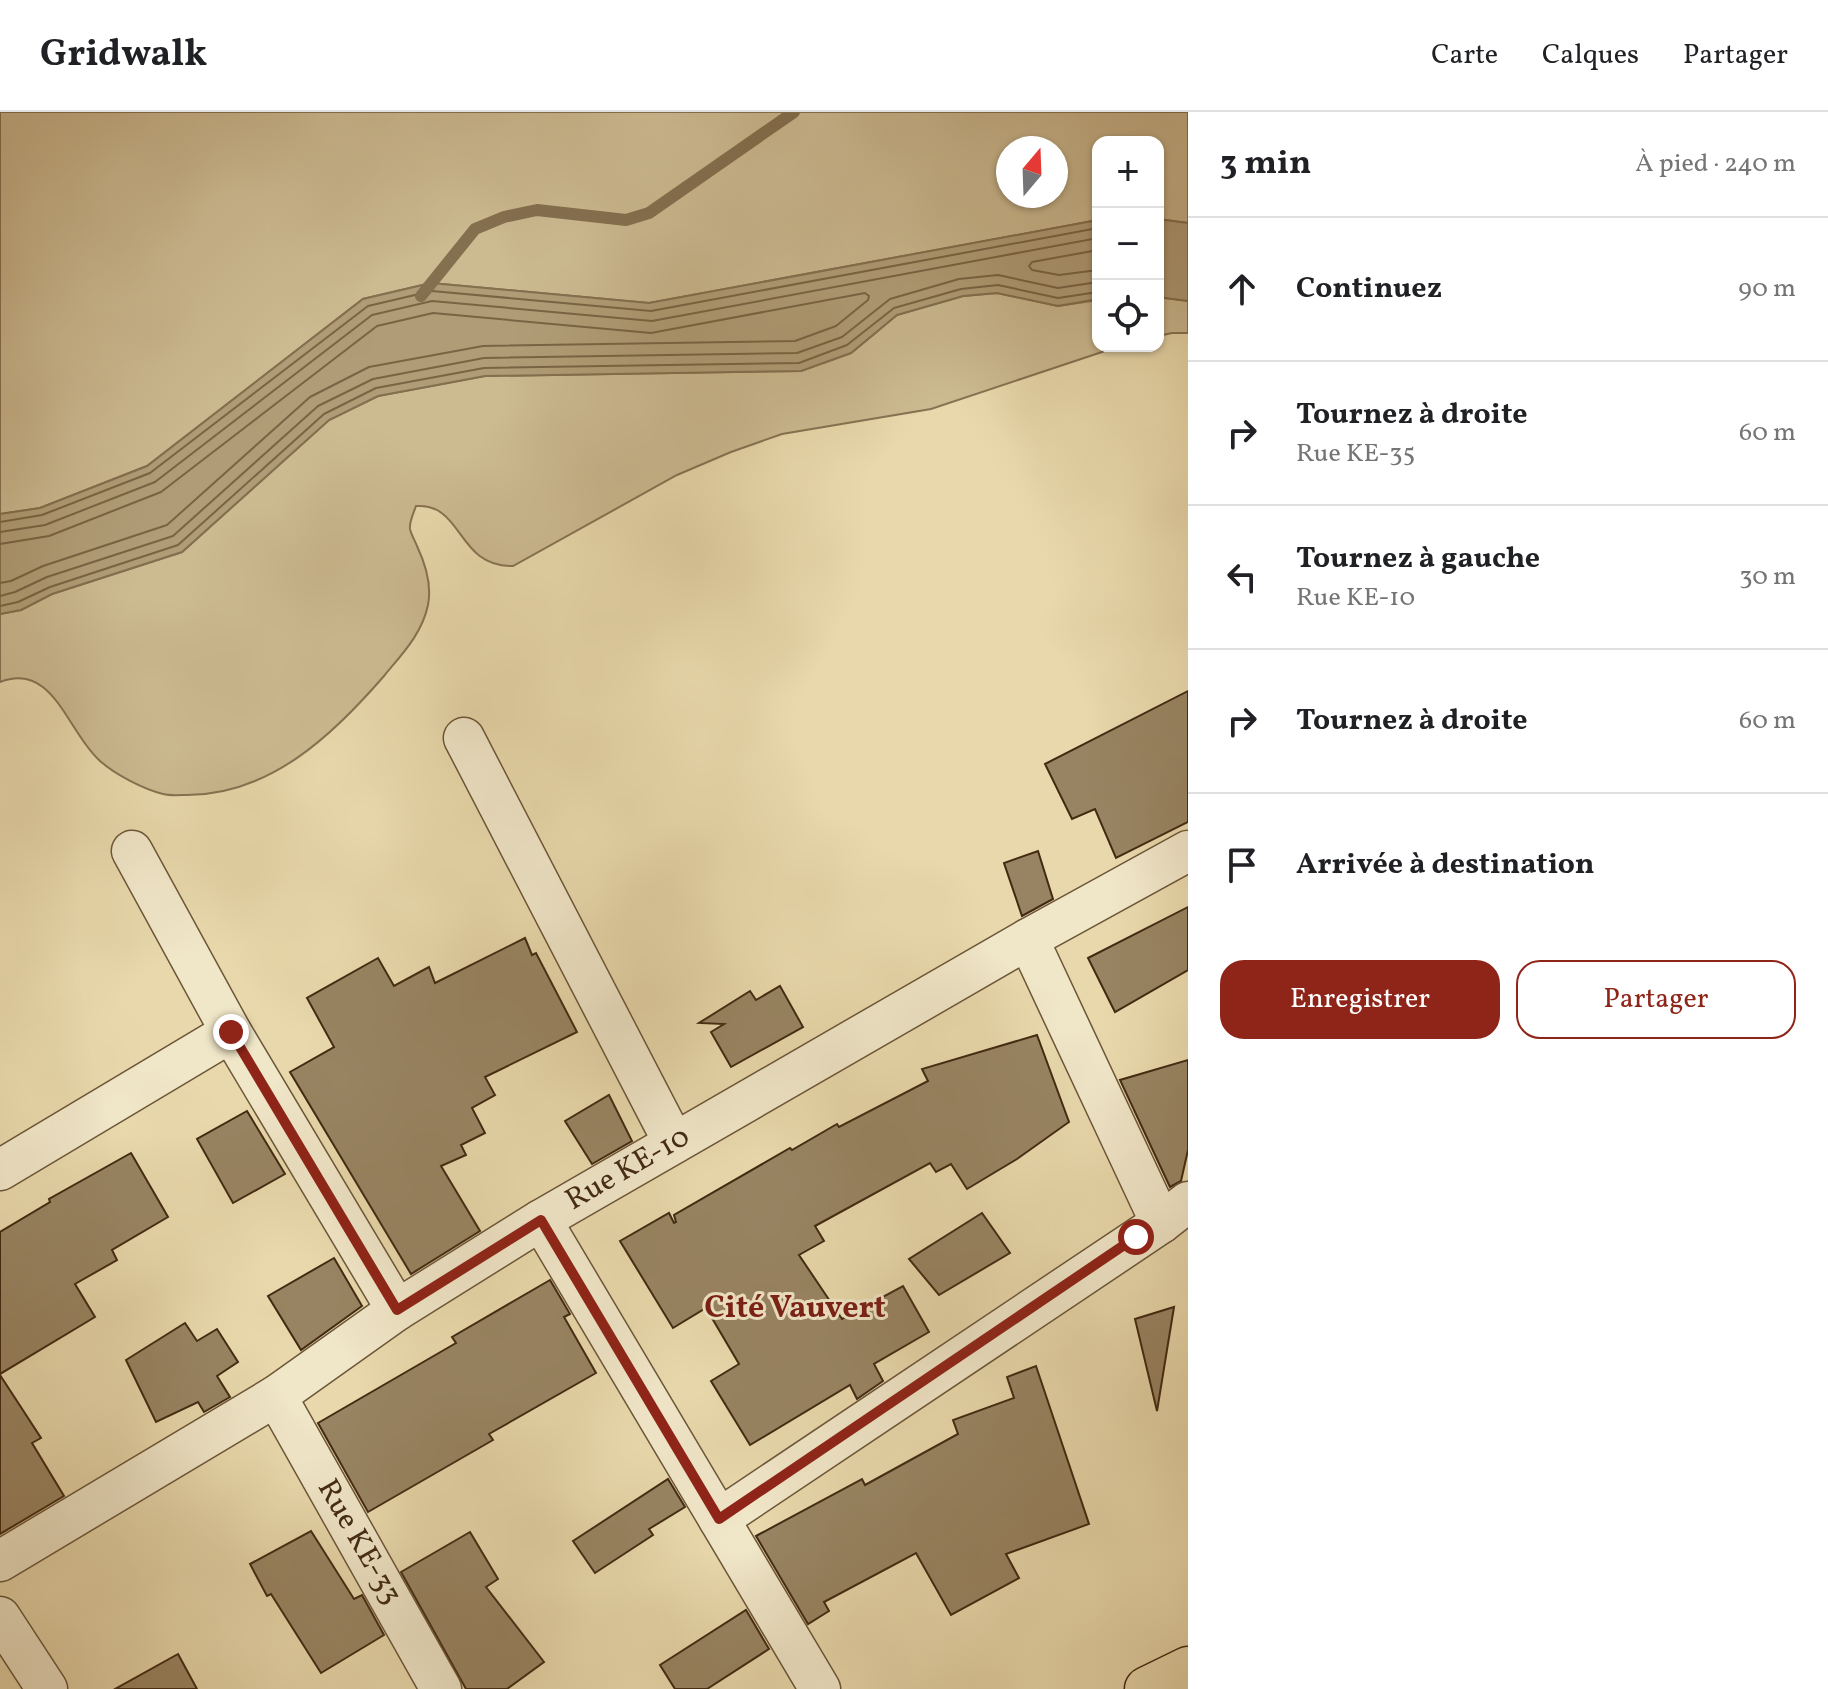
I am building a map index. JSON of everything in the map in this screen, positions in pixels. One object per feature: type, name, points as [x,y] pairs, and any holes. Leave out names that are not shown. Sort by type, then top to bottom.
[{"type":"highway","points":[[1147,1689],[1188,1669]]},
{"type":"street","points":[[464,738],[674,1143]]},
{"type":"street","points":[[132,851],[231,1032],[397,1310]]},
{"type":"street","name":"Rue KE-10","points":[[0,1561],[276,1396],[397,1310],[541,1220],[1028,939],[1188,851]]},
{"type":"street","points":[[719,1519],[1174,1213],[1028,939]]},
{"type":"street","points":[[0,1170],[231,1032]]},
{"type":"street","points":[[541,1220],[820,1689]]},
{"type":"street","name":"Rue KE-33","points":[[276,1396],[441,1689]]},
{"type":"street","points":[[0,1617],[47,1689]]},
{"type":"shaded area","points":[[0,112],[1188,112],[1188,223],[1164,220],[1164,136],[1092,136],[1092,221],[649,303],[431,283],[363,299],[147,466],[40,508],[0,514]]},
{"type":"shaded area","points":[[997,293],[1058,306],[1092,301],[1092,352],[1102,352],[931,409],[782,434],[731,452],[677,475],[513,566],[494,564],[481,557],[443,514],[432,508],[416,506],[410,529],[425,567],[429,590],[428,605],[416,634],[398,660],[364,698],[321,740],[298,758],[246,785],[187,795],[166,795],[147,789],[99,760],[46,690],[33,681],[18,678],[0,682],[0,614],[21,610],[52,594],[182,552],[329,420],[378,396],[485,376],[801,371],[851,353],[897,315],[963,296]]},
{"type":"shaded area","points":[[1164,298],[1188,301],[1188,333],[1164,335]]},
{"type":"water","points":[[1164,220],[1188,223],[1188,301],[1164,298]]},
{"type":"water","points":[[1092,221],[1092,300],[1058,306],[997,293],[963,296],[897,315],[851,353],[801,371],[485,376],[378,396],[329,420],[182,552],[52,594],[21,610],[0,614],[0,514],[40,508],[147,466],[363,299],[431,283],[649,303]]},
{"type":"building","points":[[1188,691],[1188,822],[1116,858],[1095,809],[1072,819],[1045,764]]},
{"type":"building","points":[[1038,851],[1053,899],[1022,916],[1004,863]]},
{"type":"building","points":[[1188,907],[1188,970],[1115,1012],[1088,958]]},
{"type":"building","points":[[525,938],[577,1032],[485,1077],[495,1095],[472,1108],[485,1133],[461,1145],[466,1155],[441,1166],[480,1231],[411,1274],[290,1072],[334,1047],[307,998],[378,958],[394,986],[429,967],[435,983]]},
{"type":"building","points":[[780,986],[803,1027],[731,1067],[711,1032],[724,1024],[699,1023],[750,991],[756,1000]]},
{"type":"building","points":[[1037,1035],[1069,1122],[967,1189],[951,1164],[936,1172],[930,1163],[815,1226],[824,1241],[799,1255],[842,1319],[903,1286],[929,1332],[874,1364],[883,1381],[857,1399],[850,1385],[750,1445],[711,1381],[739,1364],[706,1308],[673,1328],[620,1241],[669,1213],[676,1222],[674,1215],[790,1148],[792,1150],[837,1124],[839,1127],[928,1081],[922,1069]]},
{"type":"building","points":[[1188,1060],[1188,1150],[1181,1181],[1170,1187],[1120,1080]]},
{"type":"building","points":[[609,1095],[632,1141],[592,1164],[565,1121]]},
{"type":"building","points":[[247,1111],[285,1174],[233,1203],[197,1139]]},
{"type":"building","points":[[131,1153],[168,1217],[112,1250],[117,1260],[75,1284],[95,1317],[0,1374],[0,1232],[50,1202],[49,1199]]},
{"type":"building","points":[[982,1213],[1010,1253],[939,1295],[909,1259]]},
{"type":"building","points":[[334,1258],[362,1306],[301,1350],[268,1296]]},
{"type":"building","points":[[550,1280],[570,1314],[564,1317],[596,1373],[489,1434],[493,1440],[368,1512],[318,1423],[456,1343],[452,1337]]},
{"type":"building","points":[[1174,1307],[1157,1411],[1135,1319]]},
{"type":"building","points":[[185,1323],[197,1341],[217,1329],[238,1362],[217,1376],[230,1397],[204,1412],[198,1402],[156,1422],[126,1360]]},
{"type":"building","points":[[1036,1366],[1089,1524],[1006,1554],[1019,1578],[951,1615],[916,1553],[824,1602],[829,1611],[808,1624],[756,1536],[862,1479],[865,1485],[958,1434],[953,1420],[1014,1398],[1007,1377]]},
{"type":"building","points":[[0,1375],[41,1438],[32,1443],[64,1496],[0,1534]]},
{"type":"building","points":[[668,1479],[685,1507],[649,1529],[653,1535],[595,1573],[573,1541]]},
{"type":"building","points":[[311,1531],[354,1599],[362,1595],[384,1635],[321,1673],[271,1594],[267,1596],[250,1564]]},
{"type":"building","points":[[470,1532],[498,1579],[486,1587],[544,1662],[507,1689],[466,1689],[401,1572]]},
{"type":"building","points":[[746,1610],[769,1649],[707,1689],[675,1689],[660,1665]]},
{"type":"building","points":[[178,1654],[197,1689],[115,1689]]},
{"type":"waterway","points":[[421,296],[475,229],[504,217],[537,210],[626,220],[649,213],[794,112]]},
{"type":"district","name":"Cité Vauvert","points":[[795,1309]]},
{"type":"route","points":[[231,1032],[397,1310],[541,1220],[719,1519],[1136,1237]]}]
